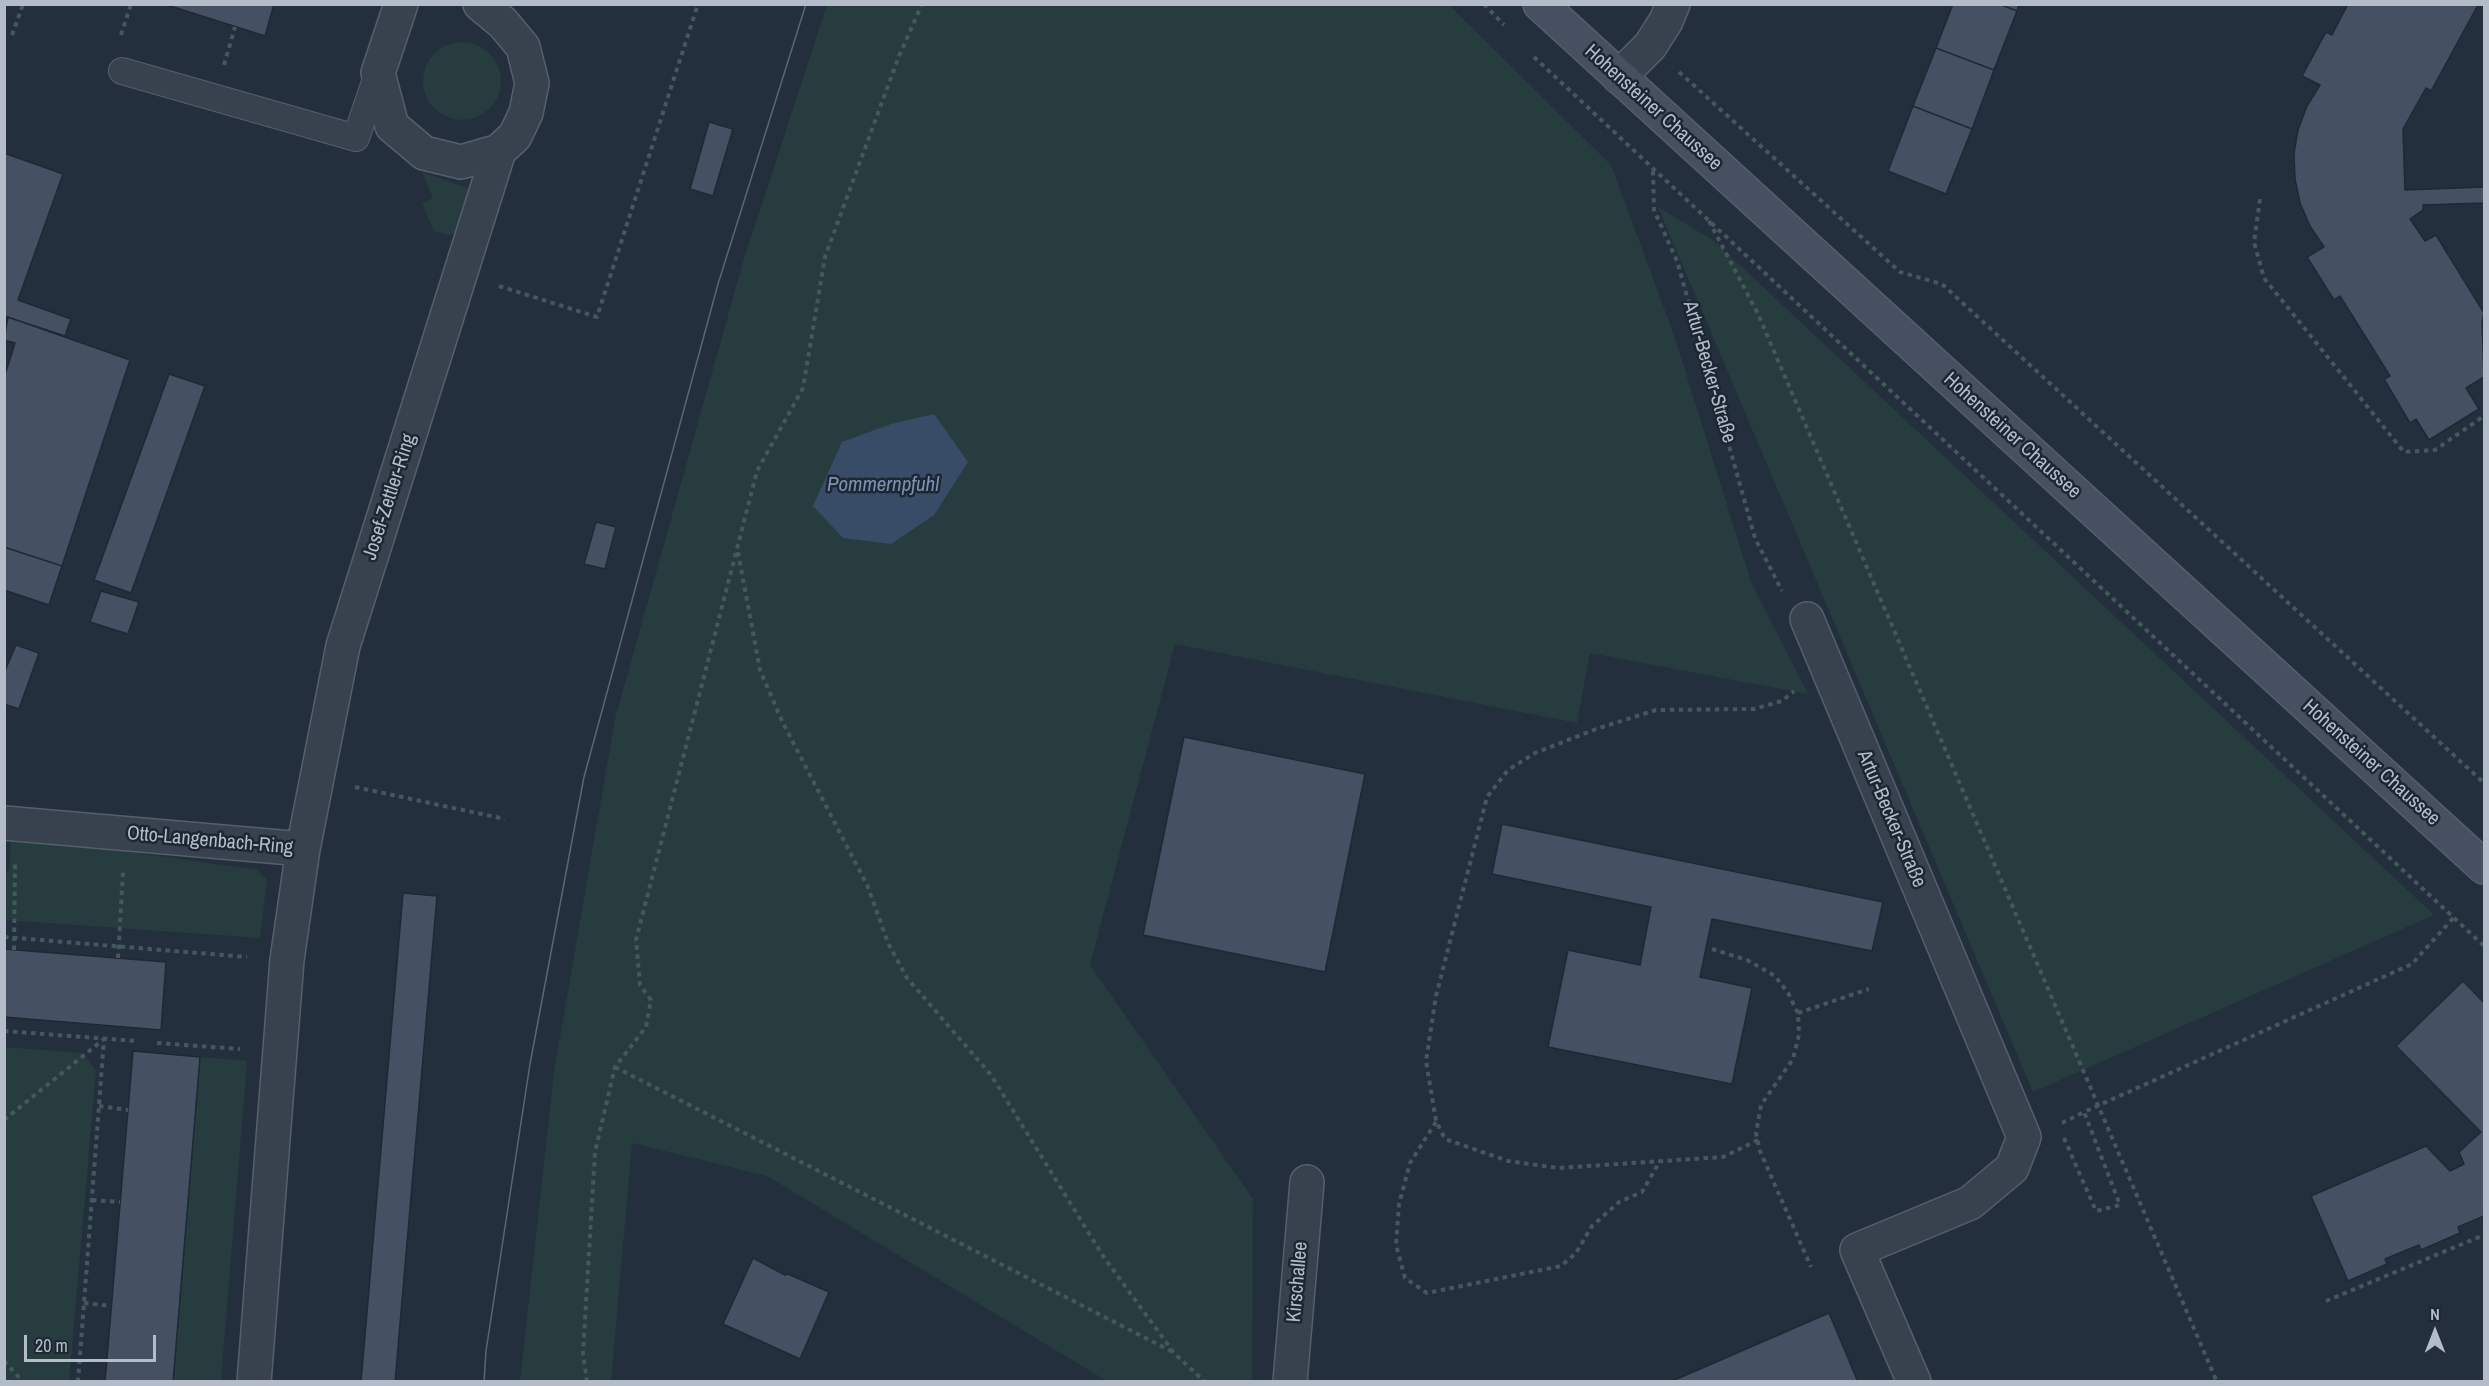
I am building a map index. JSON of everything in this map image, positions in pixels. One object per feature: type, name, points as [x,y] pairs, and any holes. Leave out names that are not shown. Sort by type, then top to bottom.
[{"type":"main road","name":"Hohensteiner Chaussee","points":[[1540,4],[2484,867]]},
{"type":"street","points":[[401,4],[378,73],[392,126],[424,153],[461,162],[500,151]]},
{"type":"street","name":"Josef-Zettler-Ring","points":[[303,849],[342,646],[500,151],[515,136],[526,113],[532,83],[523,47],[503,23],[480,4]]},
{"type":"street","points":[[1620,77],[1650,46],[1673,4]]},
{"type":"street","name":"Artur-Becker-Straße","points":[[1807,619],[2024,1137]]},
{"type":"street","name":"Otto-Langenbach-Ring","points":[[10,824],[303,849],[287,960],[254,1382]]},
{"type":"street","points":[[1914,1382],[1857,1250],[1970,1203],[2013,1168],[2024,1137]]},
{"type":"street","name":"Kirschallee","points":[[1290,1382],[1306,1182]]},
{"type":"lane","points":[[122,71],[356,138],[378,73]]},
{"type":"path","points":[[12,35],[23,4]]},
{"type":"path","points":[[461,274],[597,317],[698,4]]},
{"type":"path","points":[[587,1382],[583,1353],[595,1152],[615,1067],[646,1027],[651,1000],[640,985],[636,940],[757,471],[803,388],[825,257],[899,56],[922,4]]},
{"type":"path","points":[[1650,46],[1900,272],[1942,284],[2484,783]]},
{"type":"path","points":[[1530,52],[1653,170],[2484,945]]},
{"type":"path","name":"Artur-Becker-Straße","points":[[1653,170],[1654,210],[1677,261],[1755,538],[1788,602],[1807,619]]},
{"type":"path","points":[[2260,199],[2254,242],[2264,278],[2404,452],[2435,450],[2484,416]]},
{"type":"path","points":[[1707,218],[1758,314],[2217,1382]]},
{"type":"path","points":[[737,551],[760,670],[782,721],[868,887],[888,943],[907,978],[991,1076],[1103,1256],[1174,1353],[1205,1382]]},
{"type":"path","points":[[1758,1140],[1723,1157],[1558,1168],[1508,1161],[1445,1139],[1437,1121],[1426,1061],[1436,996],[1487,797],[1508,770],[1535,753],[1596,729],[1656,710],[1754,709],[1782,700],[1827,665]]},
{"type":"path","points":[[316,779],[505,819]]},
{"type":"path","points":[[10,824],[16,938],[14,950]]},
{"type":"path","points":[[118,958],[126,833]]},
{"type":"path","points":[[2024,1137],[2058,1124],[2412,964],[2455,916]]},
{"type":"path","points":[[4,937],[287,960]]},
{"type":"path","points":[[1712,949],[1747,960],[1775,976],[1788,993],[1798,1013],[1799,1035],[1793,1059],[1761,1105],[1756,1133],[1812,1267]]},
{"type":"path","points":[[1798,1013],[1869,989]]},
{"type":"path","points":[[4,1031],[137,1041]]},
{"type":"path","points":[[78,1382],[104,1039]]},
{"type":"path","points":[[4,1120],[104,1039]]},
{"type":"path","points":[[157,1043],[280,1053]]},
{"type":"path","points":[[615,1067],[1174,1353]]},
{"type":"path","points":[[99,1106],[128,1110]]},
{"type":"path","points":[[2058,1124],[2096,1211],[2120,1205],[2084,1112]]},
{"type":"path","points":[[1437,1121],[1410,1163],[1399,1204],[1396,1245],[1405,1278],[1427,1293],[1561,1266],[1576,1253],[1592,1226],[1619,1202],[1642,1192],[1660,1160]]},
{"type":"path","points":[[92,1200],[120,1202]]},
{"type":"path","points":[[2326,1301],[2484,1235]]},
{"type":"path","points":[[84,1304],[111,1306]]},
{"type":"path","points":[[4,1361],[23,1382]]},
{"type":"green space","points":[[827,5],[1449,5],[1611,165],[1674,335],[1751,582],[1808,694],[1590,653],[1577,723],[1175,644],[1090,965],[1253,1199],[1252,1381],[1107,1381],[767,1176],[632,1143],[611,1381],[520,1382],[554,1072],[615,719],[743,262]]},
{"type":"green space","points":[[462,42],[477,45],[494,59],[501,81],[498,96],[484,113],[462,120],[447,117],[430,103],[423,81],[426,66],[440,49]]},
{"type":"green space","points":[[422,172],[470,189],[461,231],[449,235],[434,231],[422,204],[433,198]]},
{"type":"green space","points":[[1658,207],[1714,241],[2434,915],[2033,1092]]},
{"type":"green space","points":[[11,835],[257,870],[267,880],[260,938],[5,920],[4,872],[9,872]]},
{"type":"green space","points":[[5,1047],[82,1053],[96,1071],[69,1381],[5,1381]]},
{"type":"green space","points":[[200,1057],[247,1061],[221,1381],[173,1381]]},
{"type":"water","name":"Pommernpfuhl","points":[[934,414],[968,462],[934,515],[891,544],[843,538],[813,506],[842,442],[891,424]]},
{"type":"building","points":[[164,4],[274,4],[265,36]]},
{"type":"building","points":[[1953,4],[1999,4],[2017,11],[1994,70],[1936,48]]},
{"type":"building","points":[[1999,4],[2019,4],[2017,11]]},
{"type":"building","points":[[2348,4],[2478,5],[2431,91],[2426,88],[2403,129],[2405,190],[2484,187],[2484,203],[2423,205],[2423,210],[2410,219],[2425,241],[2436,235],[2484,313],[2482,322],[2484,377],[2466,388],[2479,409],[2429,440],[2416,419],[2410,423],[2384,379],[2390,376],[2340,296],[2334,300],[2307,257],[2324,247],[2310,226],[2300,203],[2295,179],[2294,154],[2298,130],[2307,106],[2320,85],[2302,76],[2326,32],[2332,35]]},
{"type":"building","points":[[1936,48],[1994,70],[1972,129],[1913,106]]},
{"type":"building","points":[[1913,106],[1972,129],[1946,194],[1888,171]]},
{"type":"building","points":[[709,122],[733,129],[713,196],[690,189]]},
{"type":"building","points":[[4,153],[63,174],[18,300],[71,319],[65,336],[4,316]]},
{"type":"building","points":[[8,317],[130,360],[62,566],[4,547],[4,378],[15,343],[4,340]]},
{"type":"building","points":[[169,374],[205,386],[131,593],[94,580]]},
{"type":"building","points":[[596,522],[616,527],[605,569],[584,564]]},
{"type":"building","points":[[4,547],[62,566],[49,605],[4,590]]},
{"type":"building","points":[[101,591],[139,602],[128,634],[90,622]]},
{"type":"building","points":[[16,645],[39,653],[19,709],[4,704],[4,673]]},
{"type":"building","points":[[1184,737],[1365,774],[1325,972],[1143,935]]},
{"type":"building","points":[[1502,824],[1883,902],[1872,951],[1712,919],[1700,977],[1752,988],[1732,1084],[1548,1047],[1568,950],[1640,965],[1651,907],[1492,874]]},
{"type":"building","points":[[403,893],[437,896],[395,1382],[361,1382]]},
{"type":"building","points":[[4,949],[166,962],[161,1030],[4,1017]]},
{"type":"building","points":[[2463,981],[2484,1003],[2484,1216],[2458,1227],[2460,1233],[2421,1250],[2419,1245],[2385,1259],[2387,1264],[2348,1281],[2311,1196],[2426,1146],[2450,1171],[2464,1164],[2459,1152],[2481,1132],[2396,1046]]},
{"type":"building","points":[[133,1051],[200,1057],[173,1382],[105,1382]]},
{"type":"building","points":[[753,1258],[785,1275],[788,1274],[829,1292],[800,1359],[723,1324]]},
{"type":"building","points":[[1829,1313],[1858,1382],[1670,1382]]},
{"type":"tram line","points":[[484,1382],[486,1351],[530,1064],[584,777],[718,284],[806,4]]}]
